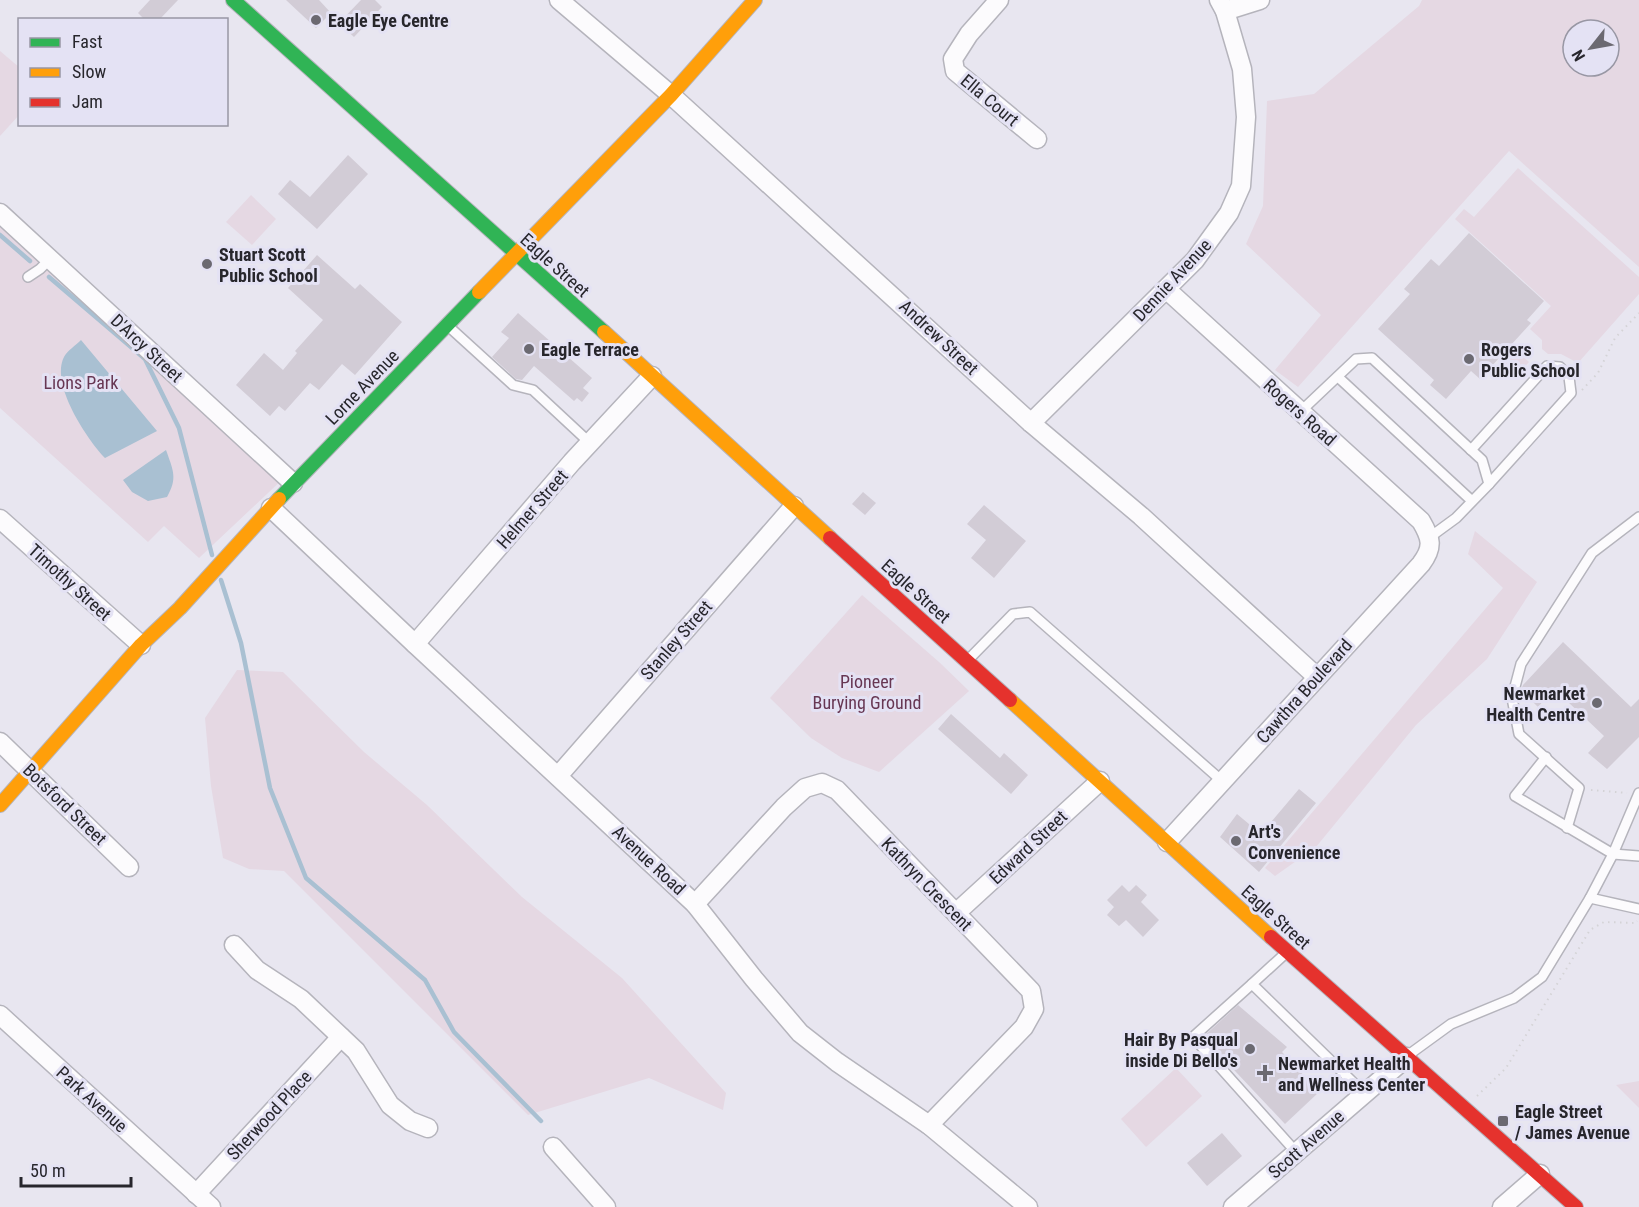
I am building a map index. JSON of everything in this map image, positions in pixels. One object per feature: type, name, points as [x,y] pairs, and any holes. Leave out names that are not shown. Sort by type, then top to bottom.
[{"type":"main road","name":"Eagle Street","points":[[233,0],[518,254],[1287,951],[1576,1207]]},
{"type":"main road","name":"Lorne Avenue","points":[[0,804],[141,645],[180,608],[293,483],[671,95],[755,0]]},
{"type":"street","name":"Andrew Street","points":[[559,0],[671,95],[1031,423],[1141,516],[1317,677]]},
{"type":"street","name":"Ella Court","points":[[999,0],[969,34],[953,59],[955,71],[1037,139]]},
{"type":"street","points":[[1222,5],[1260,0]]},
{"type":"street","name":"Dennie Avenue","points":[[1031,423],[1167,289],[1202,251],[1229,213],[1241,186],[1246,117],[1242,69],[1222,5]]},
{"type":"street","name":"D'Arcy Street","points":[[0,213],[293,483]]},
{"type":"street","name":"Rogers Road","points":[[1167,289],[1421,521],[1430,537]]},
{"type":"street","name":"Helmer Street","points":[[415,644],[590,443],[652,376]]},
{"type":"street","name":"Stanley Street","points":[[558,776],[794,506]]},
{"type":"street","name":"Avenue Road","points":[[270,508],[695,904],[800,1033],[837,1062],[929,1125],[1016,1204]]},
{"type":"street","name":"Timothy Street","points":[[0,519],[141,645]]},
{"type":"street","name":"Cawthra Boulevard","points":[[1167,842],[1421,564],[1428,555],[1430,537]]},
{"type":"street","name":"Botsford Street","points":[[0,742],[129,867]]},
{"type":"street","name":"Edward Street","points":[[956,913],[1100,781]]},
{"type":"street","name":"Kathryn Crescent","points":[[695,904],[784,807],[805,788],[822,783],[837,789],[1031,991],[1034,1009],[1024,1027],[929,1125]]},
{"type":"street","points":[[234,945],[257,970],[301,999],[356,1051],[390,1105],[410,1121],[429,1128]]},
{"type":"street","name":"Park Avenue","points":[[0,1015],[211,1207]]},
{"type":"street","name":"Sherwood Place","points":[[196,1194],[341,1037]]},
{"type":"street","name":"Scott Avenue","points":[[1233,1207],[1407,1057]]},
{"type":"street","points":[[553,1147],[606,1207]]},
{"type":"street","points":[[1502,1207],[1540,1174]]},
{"type":"lane","points":[[28,277],[50,259]]},
{"type":"lane","points":[[447,326],[513,385],[533,390],[590,443]]},
{"type":"lane","points":[[1300,412],[1356,359],[1371,358],[1482,460],[1489,484]]},
{"type":"lane","points":[[1430,537],[1456,518],[1571,393],[1569,377],[1560,367],[1547,366],[1471,450]]},
{"type":"lane","points":[[1338,377],[1472,501]]},
{"type":"lane","points":[[1567,828],[1579,788],[1519,734],[1512,698],[1521,664],[1592,553],[1639,517]]},
{"type":"lane","points":[[967,661],[1012,614],[1030,612],[1222,781]]},
{"type":"lane","points":[[1546,757],[1515,796],[1613,854],[1639,856]]},
{"type":"lane","points":[[1407,1057],[1451,1023],[1514,998],[1542,977],[1590,898],[1613,854],[1638,793]]},
{"type":"lane","points":[[1590,898],[1639,909]]},
{"type":"lane","points":[[1287,951],[1193,1037],[1296,1152]]},
{"type":"lane","points":[[1252,984],[1364,1094]]},
{"type":"path","points":[[1579,788],[1638,793]]},
{"type":"path","points":[[1476,1097],[1506,1068],[1590,930],[1605,922],[1636,923],[1639,909]]},
{"type":"green space","points":[[1422,0],[1639,0],[1639,267],[1509,151],[1298,387],[1275,370],[1321,315],[1246,244],[1263,206],[1267,101],[1314,94],[1419,6]]},
{"type":"green space","points":[[0,51],[18,66],[18,116],[0,136]]},
{"type":"green space","points":[[1518,168],[1639,277],[1639,294],[1578,363],[1561,354],[1548,354],[1542,349],[1542,340],[1530,329],[1551,306],[1455,219],[1464,209],[1474,217]]},
{"type":"green space","points":[[251,195],[276,219],[252,245],[226,222]]},
{"type":"green space","name":"Lions Park","points":[[0,203],[286,476],[199,558],[164,526],[148,542],[0,408]]},
{"type":"green space","points":[[1516,350],[1529,362],[1512,380],[1499,368]]},
{"type":"green space","points":[[1475,531],[1537,582],[1487,659],[1416,725],[1316,847],[1275,876],[1265,868],[1503,588],[1468,554]]},
{"type":"green space","name":"Pioneer Burying Ground","points":[[862,595],[969,691],[879,772],[842,758],[811,738],[770,698]]},
{"type":"green space","points":[[237,670],[283,672],[364,752],[427,805],[522,897],[622,978],[726,1093],[723,1110],[649,1078],[528,1115],[284,871],[249,869],[223,858],[211,786],[205,718]]},
{"type":"green space","points":[[1176,1068],[1202,1096],[1146,1147],[1121,1119]]},
{"type":"green space","points":[[1639,1081],[1639,1108],[1616,1085]]},
{"type":"water","points":[[81,340],[157,431],[105,458],[80,425],[62,382],[61,368],[64,357]]},
{"type":"water","points":[[166,450],[173,474],[170,490],[167,497],[148,501],[132,492],[123,480]]},
{"type":"building","points":[[150,0],[178,0],[161,18],[143,18],[138,13]]},
{"type":"building","name":"Eagle Eye Centre","points":[[286,0],[319,0],[331,13],[316,28]]},
{"type":"building","points":[[361,0],[375,0],[382,7],[354,37],[339,23]]},
{"type":"building","points":[[348,155],[368,174],[317,229],[278,194],[290,180],[310,197]]},
{"type":"building","points":[[1469,233],[1544,301],[1527,320],[1531,323],[1480,379],[1471,371],[1446,399],[1430,385],[1434,380],[1378,329],[1410,294],[1404,289],[1431,259],[1439,266]]},
{"type":"building","points":[[317,255],[355,289],[360,284],[402,322],[355,375],[342,364],[319,390],[310,383],[285,411],[279,406],[270,416],[236,385],[264,353],[283,370],[297,353],[295,351],[323,320],[288,288]]},
{"type":"building","name":"Eagle Terrace","points":[[518,313],[592,378],[583,388],[589,393],[582,402],[577,398],[574,401],[534,366],[522,380],[516,379],[492,357],[509,338],[501,332]]},
{"type":"building","points":[[863,492],[876,503],[865,515],[852,504]]},
{"type":"building","points":[[984,505],[1026,541],[994,578],[971,558],[986,540],[967,524]]},
{"type":"building","name":"Newmarket Health Centre","points":[[1563,642],[1631,707],[1639,699],[1639,737],[1607,769],[1588,753],[1604,736],[1554,689],[1538,707],[1521,690]]},
{"type":"building","points":[[951,714],[1000,758],[1004,753],[1028,775],[1011,794],[938,729]]},
{"type":"building","points":[[1299,789],[1316,803],[1259,872],[1220,837],[1237,814],[1261,834]]},
{"type":"building","points":[[1122,885],[1129,892],[1136,885],[1147,895],[1141,902],[1159,920],[1143,937],[1126,920],[1119,926],[1107,915],[1114,907],[1107,900]]},
{"type":"building","points":[[1238,1005],[1287,1047],[1282,1052],[1319,1092],[1285,1124],[1203,1037]]},
{"type":"building","points":[[1222,1133],[1242,1156],[1207,1186],[1187,1163]]},
{"type":"waterway","points":[[0,235],[30,261]]},
{"type":"waterway","points":[[49,277],[145,359],[179,428],[212,555]]},
{"type":"waterway","points":[[221,580],[241,643],[270,788],[306,878],[425,980],[454,1032],[541,1121]]},
{"type":"traffic: fast","points":[[233,0],[604,332]]},
{"type":"traffic: fast","points":[[279,499],[479,292]]},
{"type":"traffic: slow","points":[[479,292],[671,95],[755,0]]},
{"type":"traffic: slow","points":[[604,332],[830,538]]},
{"type":"traffic: slow","points":[[0,805],[141,645],[180,608],[279,499]]},
{"type":"traffic: slow","points":[[1010,700],[1271,937]]},
{"type":"traffic: jam","points":[[830,538],[1010,700]]},
{"type":"traffic: jam","points":[[1271,937],[1576,1207]]},
{"type":"place","name":"Eagle Eye Centre","points":[[316,20]]},
{"type":"place","name":"Stuart Scott Public School","points":[[207,264]]},
{"type":"place","name":"Eagle Terrace","points":[[529,349]]},
{"type":"place","name":"Rogers Public School","points":[[1469,359]]},
{"type":"place","name":"Newmarket Health Centre","points":[[1597,703]]},
{"type":"place","name":"Art's Convenience","points":[[1236,841]]},
{"type":"place","name":"Hair By Pasqual inside Di Bello's","points":[[1250,1049]]},
{"type":"place","name":"Newmarket Health and Wellness Center","points":[[1265,1073]]},
{"type":"place","name":"Eagle Street / James Avenue","points":[[1503,1121]]}]
